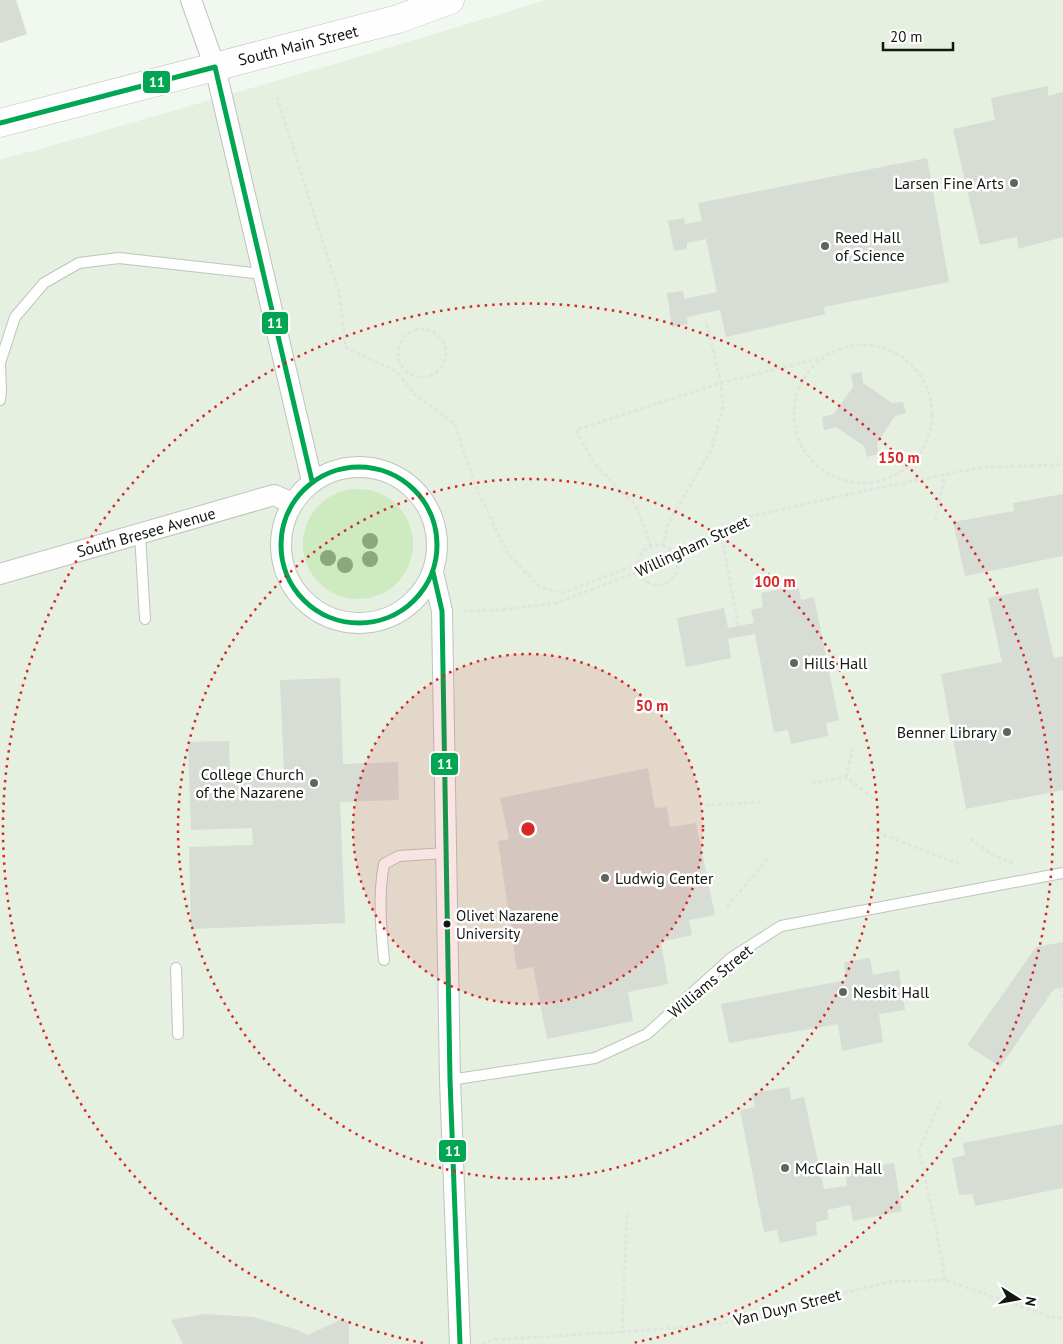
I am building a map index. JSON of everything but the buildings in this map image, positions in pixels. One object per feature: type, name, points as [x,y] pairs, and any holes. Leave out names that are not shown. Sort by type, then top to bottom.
[{"type":"main road","name":"South Main Street","points":[[0,123],[398,19],[450,0]]},
{"type":"street","points":[[192,0],[215,67],[312,481]]},
{"type":"street","points":[[359,466],[384,470],[406,482],[424,500],[434,523],[438,548],[433,572],[420,595],[400,613],[375,623],[349,624],[324,616],[302,600],[287,579],[282,562],[280,553],[282,527],[292,503],[312,481],[334,470],[359,466]]},
{"type":"street","name":"South Bresee Avenue","points":[[0,574],[274,495],[292,503]]},
{"type":"street","points":[[433,572],[442,611],[450,1080],[460,1344]]},
{"type":"lane","points":[[0,400],[0,362],[16,317],[44,282],[79,263],[119,258],[263,274]]},
{"type":"lane","points":[[140,534],[145,619]]},
{"type":"lane","points":[[384,960],[381,879],[384,864],[399,856],[446,853]]},
{"type":"lane","name":"Williams Street","points":[[450,1080],[595,1058],[647,1034],[731,958],[781,926],[1063,873]]},
{"type":"lane","points":[[176,968],[178,1034]]},
{"type":"path","points":[[277,97],[339,293],[346,348],[396,371],[414,394],[454,423],[477,489],[508,554],[540,587],[563,593],[638,564]]},
{"type":"path","points":[[663,546],[668,524],[712,448],[724,406],[722,383],[706,321]]},
{"type":"path","points":[[421,329],[430,330],[443,340],[446,347],[445,362],[436,374],[429,377],[414,376],[402,366],[398,350],[401,342],[413,331],[421,329]]},
{"type":"path","points":[[652,546],[636,505],[615,486],[592,460],[576,430],[722,383],[819,359],[838,348],[860,344],[882,346],[902,356],[918,371],[929,390],[933,412],[930,434],[920,454],[904,470],[885,480],[861,484],[837,479],[816,466],[802,447],[794,424],[795,400],[803,378],[819,359]]},
{"type":"path","points":[[396,371],[402,366]]},
{"type":"path","name":"Willingham Street","points":[[442,611],[498,610],[556,603],[639,572],[752,516],[886,486],[984,467],[1063,465]]},
{"type":"path","points":[[935,521],[945,475]]},
{"type":"path","points":[[885,480],[886,486]]},
{"type":"path","points":[[721,532],[738,626]]},
{"type":"path","points":[[652,546],[663,546],[672,551],[678,566],[669,581],[664,584],[651,584],[641,576],[638,564],[642,553],[652,546]]},
{"type":"path","points":[[846,777],[853,748]]},
{"type":"path","points":[[812,783],[846,777],[874,799]]},
{"type":"path","points":[[705,805],[764,802]]},
{"type":"path","points":[[871,830],[959,864]]},
{"type":"path","points":[[970,839],[992,855],[1018,866]]},
{"type":"path","points":[[727,907],[768,858]]},
{"type":"path","points":[[1060,988],[1063,1006]]},
{"type":"path","points":[[941,1101],[920,1150],[945,1280]]},
{"type":"path","points":[[622,1332],[627,1214]]},
{"type":"path","name":"Van Duyn Street","points":[[482,1344],[491,1340],[722,1324],[888,1282],[945,1280],[1052,1317],[1063,1318]]},
{"type":"shaded area","name":"Olivet Nazarene University","points":[[546,0],[1063,0],[1063,1344],[0,1344],[0,159],[331,65]]},
{"type":"green space","points":[[358,489],[379,493],[397,505],[409,523],[413,544],[409,565],[397,583],[379,595],[358,599],[337,595],[319,583],[307,565],[303,544],[307,523],[319,505],[337,493]]},
{"type":"transit line","name":"11","points":[[0,123],[215,67],[312,481]]},
{"type":"transit line","name":"11","points":[[351,467],[367,467],[382,470],[396,476],[409,484],[420,495],[434,522],[437,545],[436,560],[428,582],[420,595],[409,606],[382,620],[367,623],[351,623],[336,620],[322,614],[309,606],[298,595],[284,568],[281,553],[281,537],[284,522],[290,508],[298,495],[309,484],[336,470],[351,467]]},
{"type":"transit line","name":"11","points":[[433,572],[442,611],[450,1080],[460,1344]]},
{"type":"place","name":"Larsen Fine Arts","points":[[1014,183]]},
{"type":"place","name":"Reed Hall of Science","points":[[825,246]]},
{"type":"place","name":"Hills Hall","points":[[794,663]]},
{"type":"place","name":"Benner Library","points":[[1007,732]]},
{"type":"place","name":"College Church of the Nazarene","points":[[314,783]]},
{"type":"place","name":"Ludwig Center","points":[[605,878]]},
{"type":"place","name":"Olivet Nazarene University","points":[[447,924]]},
{"type":"place","name":"Nesbit Hall","points":[[843,992]]},
{"type":"place","name":"McClain Hall","points":[[785,1168]]}]
